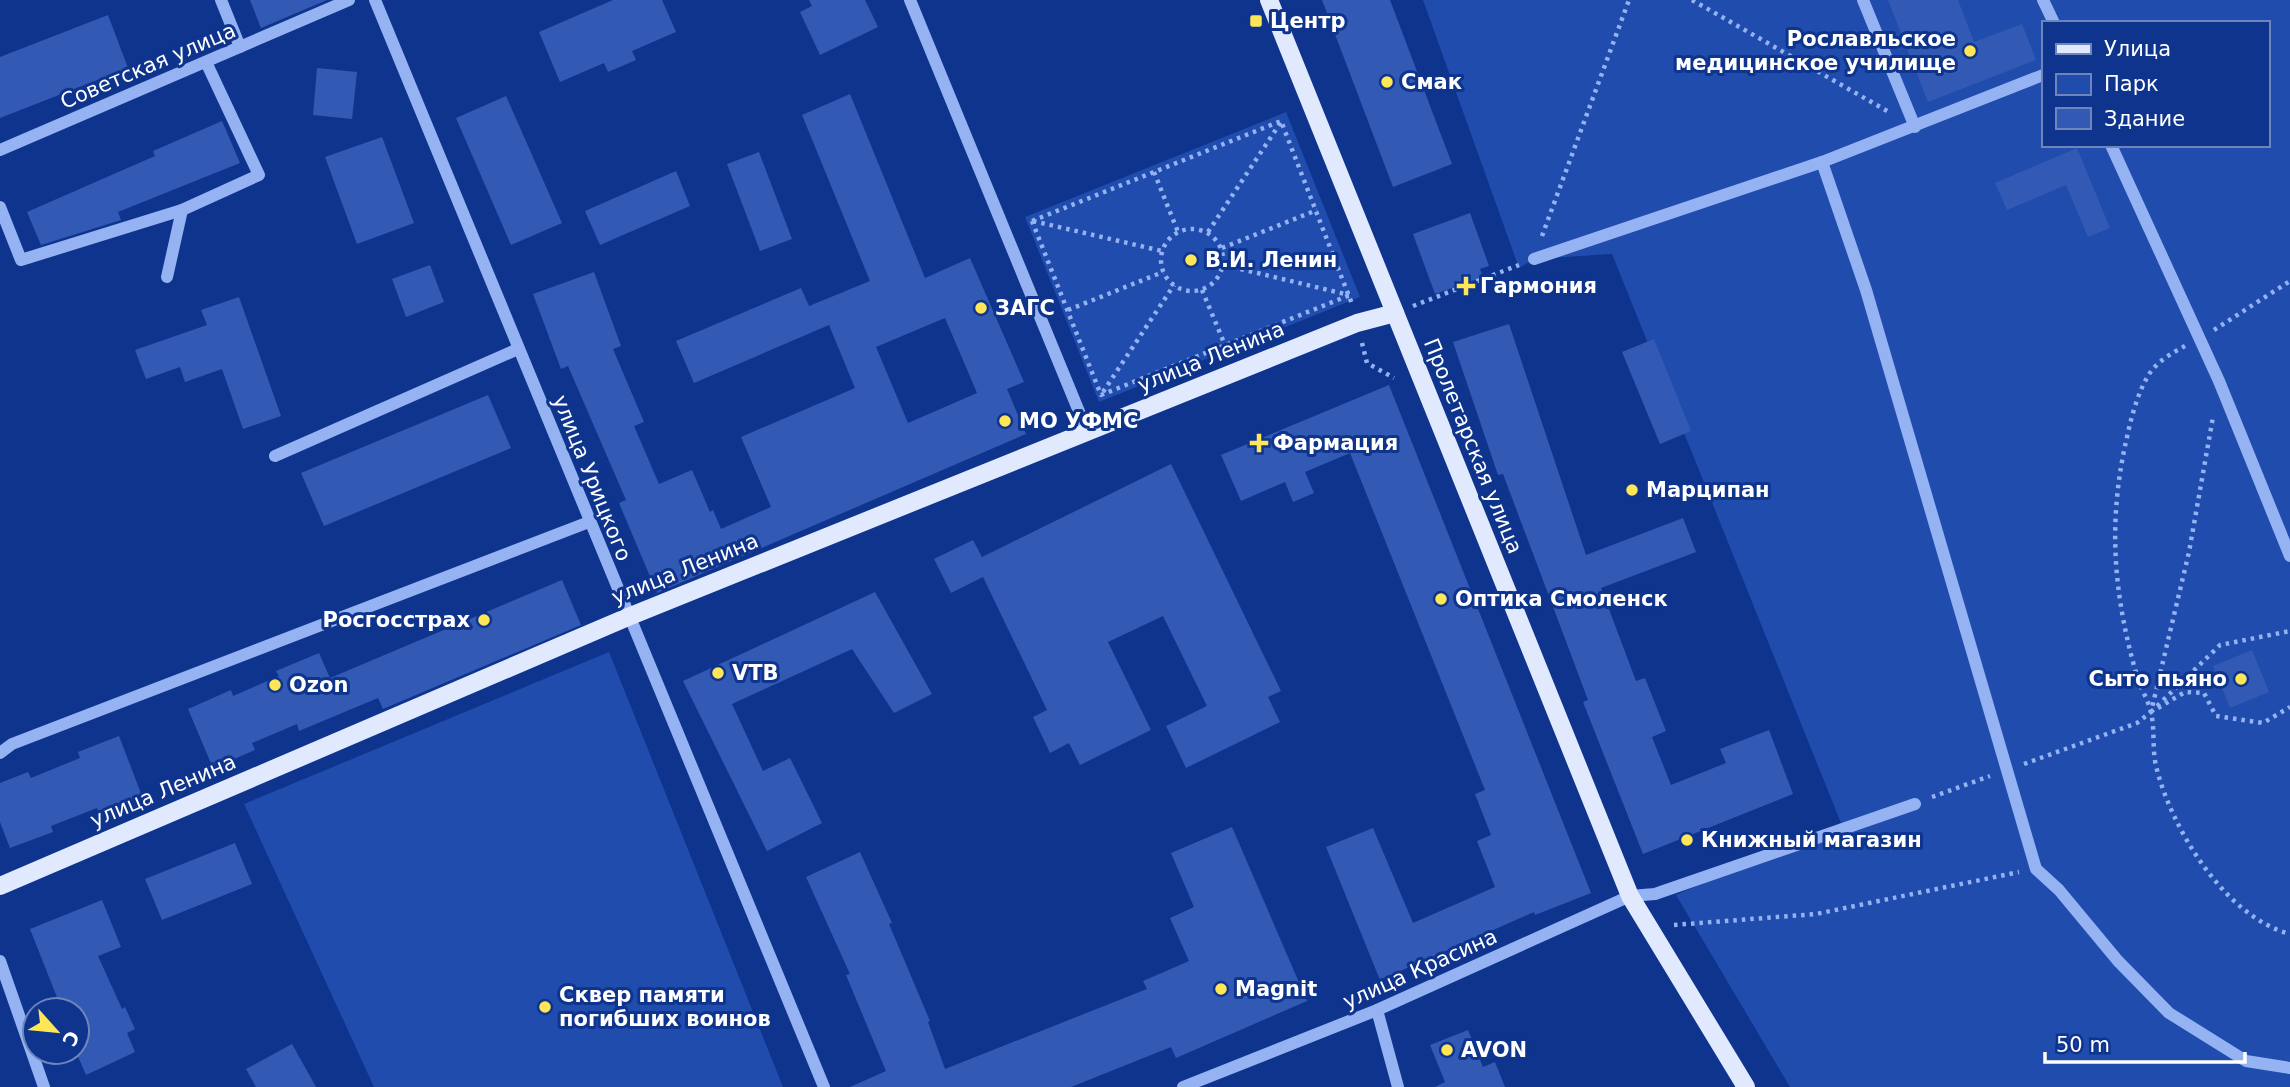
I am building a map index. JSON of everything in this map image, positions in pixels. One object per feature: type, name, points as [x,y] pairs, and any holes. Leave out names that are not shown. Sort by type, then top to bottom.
[{"type":"main road","name":"Пролетарская улица","points":[[1269,0],[1630,896],[1746,1087]]},
{"type":"main road","name":"улица Ленина","points":[[0,886],[628,617],[1087,430],[1357,323],[1395,313]]},
{"type":"street","points":[[221,0],[240,47]]},
{"type":"street","name":"Советская улица","points":[[0,150],[349,0]]},
{"type":"street","name":"улица Урицкого","points":[[376,0],[628,617],[824,1087]]},
{"type":"street","points":[[910,0],[1087,430]]},
{"type":"street","points":[[1863,0],[1915,127]]},
{"type":"street","points":[[2043,0],[2053,21]]},
{"type":"street","points":[[0,207],[21,260],[182,210],[259,175],[206,62]]},
{"type":"street","points":[[1534,259],[1822,162],[2042,75]]},
{"type":"street","points":[[2112,147],[2219,381],[2290,556]]},
{"type":"street","points":[[1822,162],[1866,290],[2036,869],[2059,890],[2118,961],[2169,1013],[2246,1060],[2290,1068]]},
{"type":"street","points":[[167,277],[182,210]]},
{"type":"street","points":[[275,456],[518,349]]},
{"type":"street","points":[[0,753],[12,744],[589,522]]},
{"type":"street","name":"улица Красина","points":[[1183,1087],[1377,1010],[1630,896],[1655,894],[1915,804]]},
{"type":"street","points":[[0,961],[44,1087]]},
{"type":"street","points":[[1377,1010],[1398,1087]]},
{"type":"path","points":[[1395,313],[1534,259],[1629,0]]},
{"type":"path","points":[[1692,0],[1915,127]]},
{"type":"path","points":[[1032,220],[1281,121]]},
{"type":"path","points":[[1281,121],[1350,295]]},
{"type":"path","points":[[1208,232],[1281,121]]},
{"type":"path","points":[[1154,172],[1178,232]]},
{"type":"path","points":[[1222,248],[1317,210]]},
{"type":"path","points":[[1032,220],[1162,251]]},
{"type":"path","points":[[1032,220],[1101,394]]},
{"type":"path","points":[[1193,229],[1208,232],[1222,248],[1223,265],[1216,281],[1202,290],[1187,291],[1174,285],[1163,272],[1162,251],[1168,240],[1178,232],[1193,229]]},
{"type":"path","points":[[1223,265],[1350,295]]},
{"type":"path","points":[[1068,310],[1163,272]]},
{"type":"path","points":[[2249,310],[2290,281]]},
{"type":"path","points":[[1101,394],[1174,285]]},
{"type":"path","points":[[1202,290],[1225,345]]},
{"type":"path","points":[[1101,394],[1350,295]]},
{"type":"path","points":[[2183,347],[2164,359],[2148,375],[2130,422],[2114,514],[2115,565],[2136,674],[2151,712],[2156,765],[2185,839],[2226,894],[2271,929],[2290,934]]},
{"type":"path","points":[[2151,712],[2189,552],[2219,381]]},
{"type":"path","points":[[2137,723],[2220,645],[2290,631]]},
{"type":"path","points":[[2151,712],[2185,692],[2204,693],[2217,716],[2228,718],[2263,723],[2290,707]]},
{"type":"path","points":[[1674,925],[1816,914],[2036,869]]},
{"type":"green space","points":[[1423,0],[2290,0],[2290,1087],[1790,1087],[1676,895],[1841,823],[1612,254],[1534,259],[1519,268]]},
{"type":"green space","points":[[1286,112],[1360,297],[1099,402],[1025,217]]},
{"type":"green space","points":[[609,652],[783,1087],[374,1087],[244,804]]},
{"type":"building","points":[[250,0],[327,0],[261,28]]},
{"type":"building","points":[[613,0],[662,0],[676,32],[632,51],[636,60],[608,72],[604,63],[560,82],[539,32]]},
{"type":"building","points":[[809,0],[865,0],[878,27],[820,55],[800,12],[812,6]]},
{"type":"building","name":"Смак","points":[[1322,0],[1390,0],[1452,164],[1393,187]]},
{"type":"building","name":"Рославльское медицинское училище","points":[[1888,0],[1958,0],[1974,42],[2022,24],[2036,60],[1928,102]]},
{"type":"building","points":[[108,15],[128,68],[0,118],[0,57]]},
{"type":"building","points":[[317,68],[357,72],[352,119],[313,115]]},
{"type":"building","points":[[850,94],[925,278],[970,258],[1024,382],[1007,389],[1026,434],[657,593],[619,503],[626,500],[568,366],[561,369],[533,294],[594,272],[621,346],[613,349],[644,422],[634,426],[659,484],[692,470],[710,512],[713,510],[721,529],[771,507],[741,437],[855,388],[829,325],[694,383],[676,341],[801,288],[809,306],[870,281],[802,115]],"holes":[[[945,318],[977,393],[908,423],[876,347]]]},
{"type":"building","points":[[506,96],[562,223],[511,245],[456,118]]},
{"type":"building","points":[[222,121],[240,163],[118,212],[121,220],[41,245],[27,212],[155,156],[153,151]]},
{"type":"building","points":[[382,137],[414,223],[357,244],[325,157]]},
{"type":"building","points":[[2077,148],[2110,228],[2088,237],[2066,185],[2007,210],[1995,183]]},
{"type":"building","points":[[759,152],[792,239],[760,251],[727,164]]},
{"type":"building","points":[[676,171],[690,206],[600,245],[585,211]]},
{"type":"building","points":[[1470,213],[1489,266],[1480,269],[1483,277],[1435,294],[1413,234]]},
{"type":"building","points":[[430,265],[444,302],[406,317],[392,279]]},
{"type":"building","points":[[239,297],[281,416],[243,429],[222,369],[185,382],[180,367],[146,379],[135,350],[207,325],[201,310]]},
{"type":"building","points":[[1509,324],[1586,555],[1683,518],[1696,552],[1601,588],[1636,681],[1645,678],[1666,731],[1652,737],[1671,785],[1726,763],[1720,749],[1769,730],[1793,794],[1643,854],[1583,702],[1588,700],[1503,474],[1498,475],[1453,342]]},
{"type":"building","points":[[1654,339],[1691,431],[1660,444],[1622,352]]},
{"type":"building","name":"Оптика Смоленск","points":[[1389,385],[1591,893],[1535,915],[1534,912],[1380,980],[1326,847],[1373,828],[1413,923],[1495,887],[1477,841],[1491,835],[1475,794],[1485,790],[1350,453],[1305,472],[1314,493],[1293,502],[1285,482],[1241,501],[1221,455]]},
{"type":"building","points":[[488,395],[511,448],[324,526],[301,473]]},
{"type":"building","points":[[1171,464],[1281,691],[1268,697],[1280,722],[1186,768],[1166,726],[1207,706],[1163,616],[1108,642],[1151,730],[1080,765],[1069,743],[1050,753],[1033,717],[1047,710],[983,577],[951,593],[934,559],[973,540],[982,557]]},
{"type":"building","points":[[562,580],[581,625],[383,709],[378,698],[299,731],[297,724],[252,743],[255,750],[213,768],[188,709],[231,690],[233,696],[279,676],[276,671],[319,653],[330,678]]},
{"type":"building","points":[[875,592],[932,694],[894,713],[852,649],[732,704],[763,771],[790,758],[822,823],[767,851],[683,681]]},
{"type":"building","name":"Сыто пьяно","points":[[2252,650],[2269,692],[2230,708],[2213,666]]},
{"type":"building","points":[[119,736],[142,796],[99,814],[97,808],[51,826],[53,832],[10,848],[0,822],[0,783],[28,772],[31,778],[80,758],[78,752]]},
{"type":"building","points":[[1232,827],[1307,1001],[1176,1058],[1171,1047],[1071,1087],[850,1087],[886,1071],[846,975],[850,974],[806,877],[860,852],[892,923],[889,924],[930,1021],[928,1022],[945,1069],[1147,989],[1143,981],[1189,961],[1170,918],[1194,907],[1171,853]]},
{"type":"building","points":[[235,843],[252,884],[162,920],[145,879]]},
{"type":"building","points":[[102,900],[121,947],[98,956],[122,1009],[125,1007],[135,1029],[127,1033],[135,1052],[86,1075],[82,1066],[91,1066],[91,996],[56,996],[30,929]]},
{"type":"building","points":[[1468,1030],[1483,1067],[1495,1062],[1505,1087],[1435,1087],[1445,1082],[1430,1045]]},
{"type":"building","points":[[292,1044],[316,1087],[256,1087],[246,1069]]},
{"type":"place","name":"Центр","points":[[1256,21]]},
{"type":"place","name":"Рославльское медицинское училище","points":[[1970,51]]},
{"type":"place","name":"Смак","points":[[1387,82]]},
{"type":"place","name":"В.И. Ленин","points":[[1191,260]]},
{"type":"place","name":"Гармония","points":[[1466,286]]},
{"type":"place","name":"ЗАГС","points":[[981,308]]},
{"type":"place","name":"МО УФМС","points":[[1005,421]]},
{"type":"place","name":"Фармация","points":[[1259,443]]},
{"type":"place","name":"Марципан","points":[[1632,490]]},
{"type":"place","name":"Оптика Смоленск","points":[[1441,599]]},
{"type":"place","name":"Росгосстрах","points":[[484,620]]},
{"type":"place","name":"VTB","points":[[718,673]]},
{"type":"place","name":"Сыто пьяно","points":[[2241,679]]},
{"type":"place","name":"Ozon","points":[[275,685]]},
{"type":"place","name":"Книжный магазин","points":[[1687,840]]},
{"type":"place","name":"Magnit","points":[[1221,989]]},
{"type":"place","name":"Сквер памяти погибших воинов","points":[[545,1007]]},
{"type":"place","name":"AVON","points":[[1447,1050]]}]
